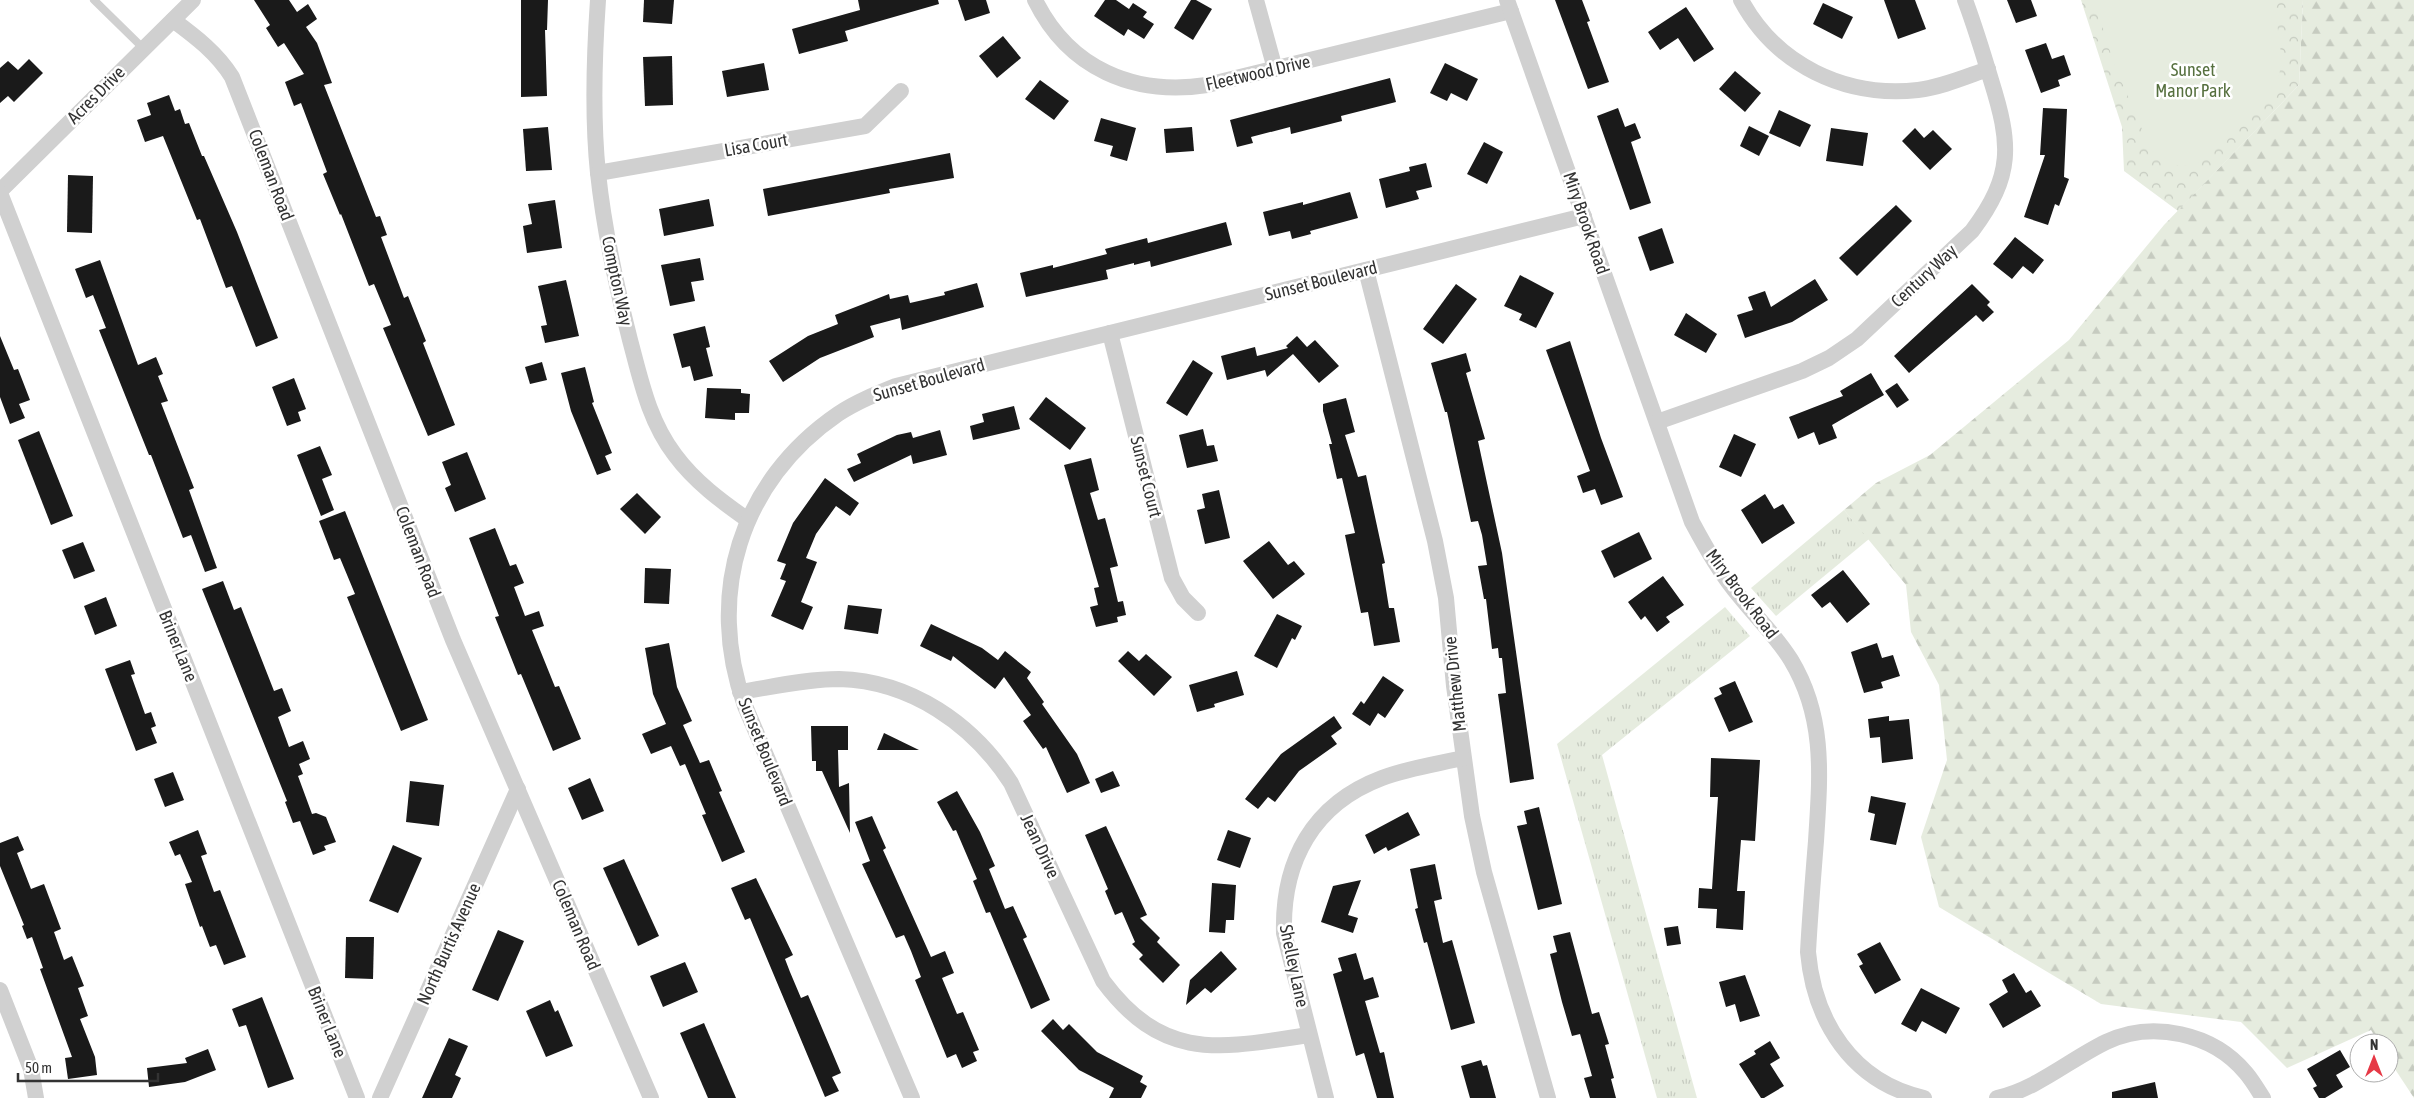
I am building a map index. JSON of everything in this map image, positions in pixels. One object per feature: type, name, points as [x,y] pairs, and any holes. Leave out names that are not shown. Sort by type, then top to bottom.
[{"type":"street","name":"Acres Drive","points":[[0,192],[193,0]]},
{"type":"street","name":"Compton Way","points":[[598,0],[594,64],[598,173],[607,238],[619,296],[650,410],[657,427],[674,455],[693,477],[748,520]]},
{"type":"street","name":"Fleetwood Drive","points":[[1035,0],[1042,14],[1058,36],[1077,55],[1100,70],[1124,81],[1153,88],[1183,89],[1208,86],[1275,69],[1509,6]]},
{"type":"street","points":[[1256,0],[1275,69]]},
{"type":"street","points":[[1741,0],[1764,35],[1787,56],[1812,72],[1837,82],[1863,89],[1883,91],[1920,90],[1988,69]]},
{"type":"street","name":"Century Way","points":[[1656,422],[1802,371],[1829,358],[1857,339],[1972,231],[1986,212],[1998,190],[2004,165],[2006,143],[2004,121],[1965,0]]},
{"type":"street","name":"Miry Brook Road","points":[[1509,6],[1692,522],[1712,559],[1740,598],[1775,636],[1792,661],[1806,691],[1815,720],[1820,771],[1808,952],[1810,978],[1818,1006],[1836,1038],[1848,1054],[1890,1086],[1924,1098]]},
{"type":"street","name":"Coleman Road","points":[[173,20],[205,44],[222,60],[232,77],[453,640],[651,1098]]},
{"type":"street","name":"Lisa Court","points":[[598,173],[865,126],[901,91]]},
{"type":"street","name":"Briner Lane","points":[[0,192],[356,1098]]},
{"type":"street","name":"Sunset Boulevard","points":[[912,1098],[740,692],[731,654],[729,603],[736,553],[748,520],[770,480],[791,454],[812,433],[839,413],[865,398],[896,386],[1584,216]]},
{"type":"street","name":"Matthew Drive","points":[[1366,270],[1435,542],[1446,598],[1463,758],[1472,816],[1484,872],[1548,1098]]},
{"type":"street","name":"Sunset Court","points":[[1110,333],[1172,578],[1183,598],[1198,613]]},
{"type":"street","name":"Jean Drive","points":[[740,692],[810,681],[839,680],[868,683],[899,690],[929,703],[956,721],[980,742],[1001,767],[1012,784],[1103,981],[1119,1002],[1138,1020],[1162,1034],[1186,1043],[1214,1047],[1309,1034]]},
{"type":"street","name":"Shelley Lane","points":[[1326,1098],[1284,933],[1283,907],[1286,884],[1294,860],[1306,837],[1322,817],[1340,800],[1383,777],[1463,758]]},
{"type":"street","name":"North Burtis Avenue","points":[[380,1098],[518,789]]},
{"type":"street","points":[[0,990],[31,1069],[36,1098]]},
{"type":"street","points":[[1997,1098],[2028,1087],[2107,1042],[2132,1034],[2155,1031],[2188,1036],[2205,1042],[2227,1055],[2246,1072],[2263,1098]]},
{"type":"lane","points":[[94,0],[143,48]]},
{"type":"green space","name":"Sunset Manor Park","points":[[2081,0],[2303,0],[2299,85],[2178,211],[2124,171],[2122,127]]},
{"type":"green space","name":"Sunset Manor Park","points":[[2099,0],[2274,0],[2282,61],[2277,85],[2201,162],[2180,167],[2151,150],[2114,64],[2099,16]]},
{"type":"green space","points":[[2303,0],[2414,0],[2414,1098],[2399,1075],[2399,1033],[2373,1033],[2371,1030],[2364,1033],[2349,1033],[2349,1040],[2287,1068],[2241,1022],[2101,1004],[1939,907],[1921,837],[1947,760],[1939,685],[1911,632],[1906,585],[1844,510],[1876,483],[1930,455],[2069,340],[2164,225],[2299,85]]},
{"type":"green space","points":[[1844,510],[1869,539],[1776,616],[1751,588]]},
{"type":"green space","points":[[1725,607],[1750,636],[1602,755],[1697,1098],[1657,1098],[1557,744]]},
{"type":"building","points":[[254,0],[289,0],[297,12],[308,4],[317,19],[306,27],[317,43],[332,83],[324,85],[376,217],[380,216],[387,235],[381,237],[404,298],[408,296],[426,341],[423,343],[455,425],[428,436],[383,328],[391,325],[374,284],[369,286],[323,174],[327,172],[301,103],[294,106],[285,82],[304,74],[284,43],[278,47],[266,28],[270,25]]},
{"type":"building","points":[[521,0],[548,0],[547,30],[545,30],[547,96],[521,97]]},
{"type":"building","points":[[644,0],[674,0],[672,24],[643,22]]},
{"type":"building","points":[[858,0],[938,0],[939,4],[845,31],[848,41],[799,54],[792,29],[860,10]]},
{"type":"building","points":[[958,0],[986,0],[990,13],[965,21]]},
{"type":"building","points":[[1105,0],[1116,0],[1129,9],[1133,3],[1147,12],[1143,17],[1154,24],[1144,39],[1128,29],[1124,36],[1094,16]]},
{"type":"building","points":[[1191,0],[1196,0],[1212,9],[1193,40],[1174,28]]},
{"type":"building","points":[[1555,0],[1582,0],[1590,21],[1587,22],[1609,82],[1588,89]]},
{"type":"building","points":[[1884,0],[1915,0],[1926,29],[1898,39]]},
{"type":"building","points":[[2007,0],[2031,0],[2037,16],[2016,23]]},
{"type":"building","points":[[1823,3],[1853,17],[1842,39],[1813,24]]},
{"type":"building","points":[[1686,7],[1714,49],[1694,62],[1678,38],[1660,50],[1648,32]]},
{"type":"building","points":[[1003,36],[1021,58],[997,78],[979,56]]},
{"type":"building","points":[[2046,43],[2052,59],[2064,55],[2071,75],[2058,80],[2060,86],[2041,93],[2025,50]]},
{"type":"building","points":[[672,56],[673,105],[645,106],[643,57]]},
{"type":"building","points":[[29,59],[43,73],[14,102],[8,96],[0,103],[0,68],[8,61],[18,70]]},
{"type":"building","points":[[764,63],[769,90],[727,97],[722,71]]},
{"type":"building","points":[[1445,63],[1478,79],[1467,101],[1451,93],[1447,101],[1430,93]]},
{"type":"building","points":[[1735,71],[1761,93],[1745,112],[1719,89]]},
{"type":"building","points":[[1390,78],[1396,102],[1341,116],[1342,121],[1291,134],[1290,127],[1251,137],[1253,143],[1237,147],[1230,120]]},
{"type":"building","points":[[1040,80],[1069,101],[1054,120],[1025,99]]},
{"type":"building","points":[[169,95],[175,111],[180,109],[185,124],[189,123],[202,156],[204,156],[237,232],[278,338],[256,347],[232,286],[226,288],[200,219],[197,220],[163,136],[145,142],[137,120],[151,115],[147,103]]},
{"type":"building","points":[[1618,108],[1625,127],[1635,123],[1641,138],[1631,142],[1651,203],[1630,210],[1597,116]]},
{"type":"building","points":[[2043,108],[2067,109],[2064,177],[2069,179],[2059,206],[2055,204],[2048,225],[2024,217],[2045,155],[2040,155]]},
{"type":"building","points":[[1779,110],[1811,125],[1800,147],[1769,133]]},
{"type":"building","points":[[1101,118],[1136,128],[1127,161],[1110,156],[1113,146],[1094,141]]},
{"type":"building","points":[[1749,126],[1769,136],[1759,156],[1740,146]]},
{"type":"building","points":[[548,127],[552,170],[526,171],[523,129]]},
{"type":"building","points":[[1192,127],[1194,151],[1166,153],[1164,129]]},
{"type":"building","points":[[1831,128],[1868,133],[1863,166],[1826,161]]},
{"type":"building","points":[[1915,128],[1924,138],[1933,130],[1952,149],[1930,170],[1902,141]]},
{"type":"building","points":[[1484,142],[1503,152],[1487,184],[1467,174]]},
{"type":"building","points":[[950,153],[954,178],[889,189],[890,193],[768,216],[763,189]]},
{"type":"building","points":[[1426,163],[1432,187],[1416,191],[1419,199],[1386,208],[1379,179],[1410,171],[1409,167]]},
{"type":"building","points":[[68,175],[93,176],[92,233],[67,232]]},
{"type":"building","points":[[1350,192],[1358,218],[1310,231],[1311,234],[1292,239],[1290,231],[1269,236],[1263,212],[1303,202],[1303,205]]},
{"type":"building","points":[[709,199],[714,226],[664,236],[659,209]]},
{"type":"building","points":[[555,200],[562,248],[527,253],[523,226],[532,224],[528,204]]},
{"type":"building","points":[[1896,205],[1912,221],[1857,276],[1839,258]]},
{"type":"building","points":[[1226,222],[1232,245],[1151,267],[1150,261],[1106,270],[1108,279],[1026,297],[1020,273],[1053,265],[1053,268],[1107,254],[1105,249],[1147,238],[1148,243]]},
{"type":"building","points":[[1662,228],[1674,263],[1650,271],[1638,237]]},
{"type":"building","points":[[2015,237],[2044,260],[2033,274],[2023,266],[2012,279],[1993,264]]},
{"type":"building","points":[[700,258],[704,280],[691,282],[695,301],[670,306],[661,265]]},
{"type":"building","points":[[100,260],[138,365],[156,357],[163,374],[158,376],[168,401],[161,403],[194,488],[189,490],[217,568],[205,572],[191,535],[183,538],[99,330],[106,328],[93,295],[86,298],[75,269]]},
{"type":"building","points":[[1520,275],[1554,293],[1536,328],[1519,320],[1522,314],[1504,306]]},
{"type":"building","points":[[1815,279],[1828,300],[1792,322],[1745,338],[1737,315],[1753,310],[1748,297],[1765,291],[1771,307]]},
{"type":"building","points":[[566,280],[579,336],[545,343],[541,326],[547,325],[538,286]]},
{"type":"building","points":[[977,283],[984,307],[902,330],[900,318],[870,326],[874,337],[820,358],[783,382],[769,361],[808,336],[838,324],[835,315],[889,294],[890,299],[908,295],[910,303],[945,295],[944,292]]},
{"type":"building","points":[[1456,284],[1477,299],[1443,344],[1423,329]]},
{"type":"building","points":[[1972,284],[1990,302],[1987,305],[1994,312],[1983,322],[1976,315],[1909,373],[1894,356]]},
{"type":"building","points":[[1686,313],[1717,334],[1706,353],[1674,335]]},
{"type":"building","points":[[705,326],[710,347],[706,348],[713,376],[694,381],[690,366],[682,368],[673,334]]},
{"type":"building","points":[[0,336],[14,370],[18,369],[30,400],[19,404],[25,418],[10,424],[0,397]]},
{"type":"building","points":[[1297,336],[1307,347],[1315,340],[1339,366],[1319,383],[1293,354],[1267,377],[1265,370],[1227,380],[1221,356],[1255,347],[1257,356],[1288,348],[1286,346]]},
{"type":"building","points":[[1570,341],[1601,438],[1623,497],[1601,505],[1595,489],[1583,493],[1577,476],[1590,471],[1546,350]]},
{"type":"building","points":[[1466,353],[1471,371],[1466,373],[1485,439],[1478,441],[1502,553],[1534,779],[1510,783],[1498,694],[1506,693],[1502,658],[1499,658],[1498,648],[1492,649],[1486,599],[1484,599],[1478,566],[1487,565],[1482,535],[1478,521],[1471,522],[1447,412],[1445,412],[1431,363]]},
{"type":"building","points":[[1193,360],[1213,373],[1187,416],[1166,403]]},
{"type":"building","points":[[542,362],[547,380],[530,384],[525,367]]},
{"type":"building","points":[[585,367],[594,402],[592,403],[612,453],[605,456],[611,470],[597,475],[571,411],[561,373]]},
{"type":"building","points":[[1871,373],[1884,395],[1832,425],[1837,438],[1819,445],[1814,432],[1798,439],[1789,417],[1843,396],[1840,391]]},
{"type":"building","points":[[294,378],[306,409],[298,412],[301,421],[287,426],[272,387]]},
{"type":"building","points":[[1897,383],[1909,400],[1897,408],[1885,391]]},
{"type":"building","points":[[707,388],[741,389],[741,393],[750,394],[749,413],[735,413],[735,420],[705,418]]},
{"type":"building","points":[[1046,397],[1086,428],[1070,450],[1029,419]]},
{"type":"building","points":[[1346,398],[1355,432],[1345,435],[1358,477],[1366,475],[1385,563],[1382,564],[1389,608],[1394,608],[1400,642],[1374,646],[1368,612],[1361,613],[1345,535],[1355,533],[1342,478],[1337,479],[1329,444],[1332,444],[1323,411],[1323,404]]},
{"type":"building","points":[[1014,406],[1020,429],[973,440],[970,426],[984,422],[982,414]]},
{"type":"building","points":[[1203,429],[1207,446],[1214,445],[1218,461],[1187,468],[1179,435]]},
{"type":"building","points":[[940,430],[947,455],[913,464],[911,455],[854,482],[847,469],[861,463],[857,454],[897,435],[911,432],[913,438]]},
{"type":"building","points":[[39,431],[73,516],[51,525],[18,440]]},
{"type":"building","points":[[1734,434],[1756,444],[1741,477],[1719,467]]},
{"type":"building","points":[[320,446],[332,475],[322,479],[334,510],[321,516],[297,455]]},
{"type":"building","points":[[467,452],[486,499],[455,512],[445,488],[451,485],[442,462]]},
{"type":"building","points":[[1091,458],[1099,490],[1090,493],[1098,520],[1105,518],[1118,566],[1110,568],[1118,602],[1123,601],[1126,615],[1117,617],[1118,622],[1096,627],[1090,607],[1098,605],[1094,588],[1099,587],[1064,465]]},
{"type":"building","points":[[825,478],[859,503],[850,516],[836,506],[816,534],[806,558],[817,562],[801,602],[813,607],[803,630],[771,616],[786,581],[780,579],[786,564],[777,561],[793,523]]},
{"type":"building","points":[[1219,490],[1230,538],[1205,544],[1197,510],[1205,508],[1202,494]]},
{"type":"building","points":[[637,493],[661,517],[645,534],[620,509]]},
{"type":"building","points":[[1765,494],[1774,509],[1783,504],[1795,523],[1762,544],[1741,510]]},
{"type":"building","points":[[345,511],[428,720],[401,731],[347,597],[355,594],[340,558],[334,560],[319,521]]},
{"type":"building","points":[[495,528],[510,566],[516,564],[524,583],[514,587],[525,616],[539,611],[544,626],[532,630],[555,687],[559,686],[581,739],[553,751],[521,674],[518,675],[495,617],[499,616],[469,538]]},
{"type":"building","points":[[1639,532],[1652,559],[1614,578],[1601,551]]},
{"type":"building","points":[[1269,541],[1288,565],[1294,561],[1305,574],[1273,599],[1243,561]]},
{"type":"building","points":[[83,542],[95,571],[74,579],[62,550]]},
{"type":"building","points":[[645,568],[671,569],[669,604],[644,603]]},
{"type":"building","points":[[1843,570],[1870,604],[1847,623],[1830,602],[1822,608],[1811,595]]},
{"type":"building","points":[[1663,576],[1684,605],[1666,617],[1670,622],[1657,632],[1645,616],[1641,620],[1628,602]]},
{"type":"building","points":[[223,581],[234,610],[241,607],[274,691],[282,688],[291,711],[278,717],[289,747],[303,741],[310,759],[299,764],[303,774],[298,776],[312,814],[316,813],[326,817],[336,842],[324,846],[326,850],[313,855],[300,821],[293,823],[285,802],[287,801],[202,589]]},
{"type":"building","points":[[106,597],[117,626],[95,635],[84,606]]},
{"type":"building","points":[[848,605],[882,609],[878,634],[844,629]]},
{"type":"building","points":[[1277,614],[1302,626],[1295,640],[1292,638],[1277,668],[1254,656]]},
{"type":"building","points":[[931,624],[982,648],[998,660],[1005,651],[1031,672],[1027,678],[1044,702],[1042,704],[1077,754],[1090,783],[1067,793],[1046,747],[1043,749],[1023,721],[1031,715],[1004,677],[995,689],[953,656],[951,661],[920,646]]},
{"type":"building","points":[[669,643],[677,687],[692,721],[683,725],[700,763],[709,760],[722,791],[719,792],[745,852],[722,862],[702,815],[706,814],[685,764],[680,766],[671,746],[651,754],[642,734],[666,724],[653,694],[645,648]]},
{"type":"building","points":[[1877,643],[1882,658],[1893,655],[1900,676],[1881,682],[1883,688],[1864,693],[1851,652]]},
{"type":"building","points":[[1128,651],[1139,661],[1146,654],[1172,677],[1154,696],[1118,661]]},
{"type":"building","points":[[130,660],[135,674],[131,675],[145,714],[151,712],[156,726],[151,728],[157,743],[136,751],[105,669]]},
{"type":"building","points":[[1237,671],[1244,695],[1214,704],[1215,707],[1197,712],[1189,685]]},
{"type":"building","points":[[1383,676],[1404,690],[1385,718],[1378,713],[1370,726],[1352,714],[1361,701],[1364,704]]},
{"type":"building","points":[[1735,681],[1753,722],[1729,732],[1714,698],[1722,694],[1719,688]]},
{"type":"building","points":[[1334,716],[1342,728],[1331,736],[1337,744],[1299,771],[1275,802],[1268,797],[1258,809],[1245,799],[1281,754]]},
{"type":"building","points":[[1889,716],[1889,721],[1909,719],[1913,759],[1882,763],[1880,737],[1870,738],[1868,719]]},
{"type":"building","points":[[811,726],[848,726],[848,750],[838,750],[839,787],[849,783],[850,833],[822,771],[816,771],[816,761],[812,761]]},
{"type":"building","points":[[884,733],[919,750],[877,750]]},
{"type":"building","points":[[1711,758],[1760,760],[1755,841],[1741,840],[1737,891],[1745,891],[1743,930],[1716,928],[1717,909],[1698,908],[1699,888],[1712,889],[1718,797],[1710,797]]},
{"type":"building","points":[[1113,771],[1120,786],[1101,793],[1095,779]]},
{"type":"building","points":[[173,772],[184,800],[165,807],[154,779]]},
{"type":"building","points":[[590,778],[604,811],[582,820],[568,788]]},
{"type":"building","points":[[410,781],[444,785],[439,826],[406,822]]},
{"type":"building","points":[[957,791],[980,832],[995,866],[989,869],[1005,909],[1013,906],[1027,937],[1023,939],[1050,1000],[1031,1009],[990,912],[986,913],[973,881],[977,879],[956,830],[953,831],[937,802]]},
{"type":"building","points":[[1871,796],[1906,803],[1896,845],[1870,840],[1875,814],[1868,812]]},
{"type":"building","points":[[1539,807],[1562,904],[1538,910],[1517,826],[1527,824],[1524,811]]},
{"type":"building","points":[[1408,812],[1420,835],[1388,851],[1386,847],[1374,854],[1365,835]]},
{"type":"building","points":[[872,816],[886,848],[883,850],[931,957],[945,951],[954,973],[942,978],[957,1014],[963,1012],[979,1050],[973,1052],[977,1061],[962,1068],[956,1054],[947,1058],[915,980],[921,977],[904,935],[896,938],[862,864],[870,861],[855,822]]},
{"type":"building","points":[[1106,826],[1147,915],[1140,918],[1160,938],[1157,942],[1180,965],[1163,983],[1139,959],[1143,955],[1132,944],[1135,942],[1122,912],[1115,915],[1105,891],[1108,889],[1085,835]]},
{"type":"building","points":[[198,830],[207,854],[201,856],[214,892],[220,890],[246,957],[224,965],[216,945],[210,947],[202,926],[200,927],[185,884],[192,882],[180,854],[175,856],[169,842]]},
{"type":"building","points":[[1228,830],[1251,838],[1240,868],[1217,860]]},
{"type":"building","points":[[18,836],[24,850],[17,853],[31,889],[44,884],[61,929],[54,932],[64,960],[72,956],[84,986],[78,988],[88,1016],[80,1019],[95,1057],[97,1075],[68,1079],[65,1058],[72,1057],[40,969],[43,968],[32,937],[27,939],[22,926],[24,925],[0,866],[0,843]]},
{"type":"building","points":[[393,845],[422,858],[398,913],[369,901]]},
{"type":"building","points":[[624,859],[659,936],[638,946],[603,868]]},
{"type":"building","points":[[1435,864],[1442,899],[1434,901],[1443,943],[1452,940],[1475,1023],[1451,1030],[1427,942],[1424,943],[1415,909],[1418,908],[1410,869]]},
{"type":"building","points":[[756,878],[793,955],[785,959],[801,998],[808,995],[841,1073],[832,1077],[839,1091],[825,1097],[750,918],[745,920],[731,888]]},
{"type":"building","points":[[1361,880],[1348,915],[1358,918],[1353,933],[1321,922],[1333,886]]},
{"type":"building","points":[[1212,883],[1236,885],[1234,920],[1226,920],[1225,933],[1209,932]]},
{"type":"building","points":[[1678,926],[1681,944],[1667,946],[1664,928]]},
{"type":"building","points":[[498,930],[524,941],[498,1001],[472,990]]},
{"type":"building","points":[[1570,932],[1592,1014],[1599,1012],[1609,1044],[1605,1045],[1614,1078],[1611,1079],[1616,1098],[1590,1098],[1584,1078],[1592,1076],[1580,1034],[1572,1036],[1562,1002],[1550,954],[1557,952],[1553,936]]},
{"type":"building","points":[[346,937],[374,937],[373,979],[345,978]]},
{"type":"building","points":[[1880,942],[1901,980],[1875,994],[1859,966],[1863,964],[1857,954]]},
{"type":"building","points":[[1221,951],[1237,969],[1211,993],[1205,988],[1186,1005],[1190,980]]},
{"type":"building","points":[[1356,953],[1364,980],[1373,977],[1379,997],[1365,1001],[1380,1053],[1384,1052],[1394,1098],[1377,1098],[1364,1053],[1356,1056],[1333,974],[1342,971],[1338,958]]},
{"type":"building","points":[[685,962],[698,992],[663,1007],[650,976]]},
{"type":"building","points":[[2014,973],[2026,993],[2031,990],[2041,1006],[2003,1028],[1989,1004],[2008,992],[2002,980]]},
{"type":"building","points":[[1745,975],[1760,1016],[1740,1022],[1735,1004],[1726,1007],[1719,982]]},
{"type":"building","points":[[1921,988],[1960,1008],[1946,1034],[1922,1021],[1916,1032],[1901,1024]]},
{"type":"building","points":[[262,997],[294,1079],[268,1088],[246,1025],[239,1027],[232,1009]]},
{"type":"building","points":[[550,1000],[555,1012],[558,1010],[573,1046],[546,1057],[526,1011]]},
{"type":"building","points":[[1053,1019],[1063,1030],[1069,1024],[1097,1052],[1143,1076],[1140,1082],[1147,1086],[1141,1098],[1109,1098],[1114,1088],[1079,1070],[1041,1031]]},
{"type":"building","points":[[704,1023],[736,1098],[708,1098],[680,1033]]},
{"type":"building","points":[[449,1038],[468,1046],[455,1075],[461,1078],[452,1098],[422,1098]]},
{"type":"building","points":[[1770,1041],[1780,1058],[1770,1064],[1784,1086],[1761,1098],[1739,1064],[1756,1054],[1754,1051]]},
{"type":"building","points":[[208,1049],[216,1070],[185,1082],[149,1087],[147,1068],[187,1063],[185,1058]]},
{"type":"building","points":[[2340,1050],[2349,1065],[2349,1068],[2336,1075],[2343,1087],[2325,1098],[2319,1098],[2313,1088],[2317,1086],[2307,1069]]},
{"type":"building","points":[[1481,1060],[1483,1066],[1487,1065],[1496,1098],[1470,1098],[1461,1066]]},
{"type":"building","points":[[2155,1082],[2158,1098],[2112,1098],[2112,1092]]}]
